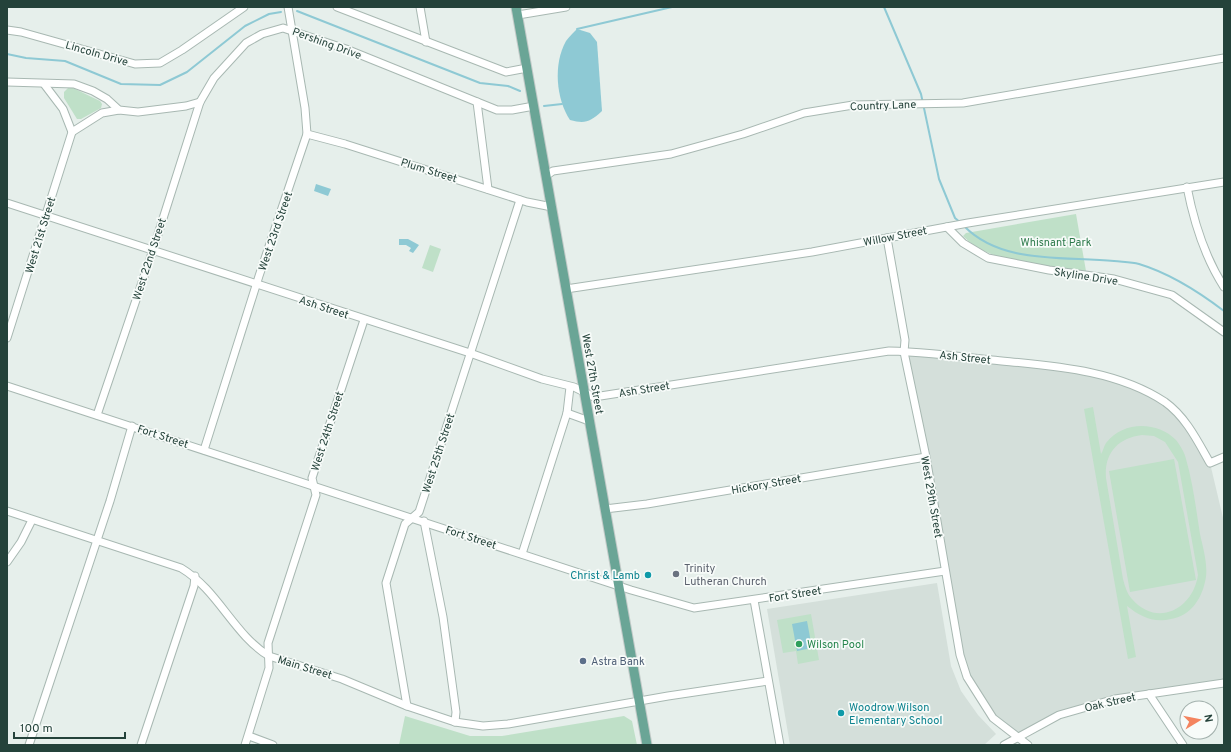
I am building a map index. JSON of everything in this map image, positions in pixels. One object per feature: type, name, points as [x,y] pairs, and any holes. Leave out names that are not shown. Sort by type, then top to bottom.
[{"type":"main road","name":"West 27th Street","points":[[517,11],[647,745]]},
{"type":"street","name":"Lincoln Drive","points":[[7,30],[21,32],[135,64],[151,64],[160,63],[182,50],[244,7]]},
{"type":"street","name":"West 23rd Street","points":[[204,450],[306,134],[305,108],[288,7]]},
{"type":"street","points":[[337,7],[506,72],[527,68]]},
{"type":"street","points":[[420,7],[426,42]]},
{"type":"street","points":[[517,11],[566,7]]},
{"type":"street","name":"Pershing Drive","points":[[200,102],[214,78],[246,43],[262,34],[283,28],[346,50],[497,110],[512,110],[534,106]]},
{"type":"street","name":"Country Lane","points":[[546,175],[553,171],[671,154],[742,134],[804,114],[853,105],[963,103],[1224,58]]},
{"type":"street","points":[[7,82],[74,84],[93,91],[107,99],[119,110]]},
{"type":"street","points":[[44,84],[63,109],[72,132],[102,113],[119,110],[138,112],[186,106],[200,102]]},
{"type":"street","name":"West 22nd Street","points":[[97,415],[153,250],[200,102]]},
{"type":"street","points":[[477,102],[488,189]]},
{"type":"street","name":"West 21st Street","points":[[7,338],[72,132]]},
{"type":"street","name":"Plum Street","points":[[306,134],[345,144],[520,200],[552,207]]},
{"type":"street","name":"Willow Street","points":[[566,289],[812,252],[949,226],[1224,182]]},
{"type":"street","points":[[1188,187],[1200,239],[1214,272],[1224,287]]},
{"type":"street","name":"West 25th Street","points":[[407,706],[386,583],[405,524],[419,512],[520,200]]},
{"type":"street","name":"Ash Street","points":[[7,203],[470,354],[542,379],[574,387],[594,397],[889,351],[1039,364],[1111,376],[1140,389],[1166,403],[1190,429],[1210,463],[1224,457]]},
{"type":"street","name":"Skyline Drive","points":[[949,226],[963,243],[988,258],[1049,270],[1114,279],[1172,295],[1224,332]]},
{"type":"street","name":"West 29th Street","points":[[887,238],[905,340],[904,352],[926,457],[960,655],[967,677],[993,718],[1028,745]]},
{"type":"street","name":"West 24th Street","points":[[245,745],[270,668],[268,643],[316,496],[312,485],[312,478],[364,320]]},
{"type":"street","name":"Fort Street","points":[[7,386],[412,519],[424,521],[522,554],[694,608],[945,571]]},
{"type":"street","points":[[522,554],[567,413],[570,387]]},
{"type":"street","points":[[567,413],[589,421]]},
{"type":"street","points":[[29,745],[132,426]]},
{"type":"street","name":"Hickory Street","points":[[605,509],[648,504],[926,457]]},
{"type":"street","name":"Main Street","points":[[7,511],[181,568],[194,576],[220,604],[258,650],[269,656],[342,679],[407,706],[455,722],[483,726],[508,724],[768,681]]},
{"type":"street","points":[[7,562],[21,542],[32,520]]},
{"type":"street","points":[[424,521],[443,617],[456,712],[455,722]]},
{"type":"street","points":[[141,745],[194,586],[194,576]]},
{"type":"street","points":[[754,600],[780,745]]},
{"type":"street","name":"Oak Street","points":[[1004,745],[1059,715],[1115,699],[1224,683]]},
{"type":"street","points":[[1149,694],[1183,745]]},
{"type":"street","points":[[249,736],[273,745]]},
{"type":"shaded area","points":[[904,352],[1111,377],[1140,389],[1179,415],[1210,463],[1224,522],[1224,683],[1115,699],[1076,710],[1017,737],[993,718],[967,677]]},
{"type":"shaded area","points":[[937,583],[951,666],[961,691],[978,715],[996,734],[984,745],[790,745],[767,609]]},
{"type":"green space","points":[[68,88],[73,88],[100,101],[102,104],[101,108],[81,119],[77,119],[64,98],[64,92]]},
{"type":"green space","name":"Whisnant Park","points":[[1076,214],[1086,271],[1038,265],[1004,258],[975,246],[963,236],[966,233]]},
{"type":"green space","points":[[430,245],[441,249],[433,272],[422,268]]},
{"type":"green space","points":[[1093,407],[1101,454],[1106,443],[1113,436],[1131,427],[1140,426],[1159,429],[1176,440],[1185,454],[1205,558],[1206,576],[1203,589],[1194,606],[1189,611],[1171,619],[1153,620],[1142,616],[1127,606],[1136,657],[1128,659],[1084,409]],"holes":[[[1142,435],[1154,436],[1165,442],[1178,462],[1198,575],[1195,587],[1182,605],[1172,611],[1163,613],[1152,612],[1142,608],[1130,597],[1126,590],[1106,478],[1107,461],[1114,448],[1126,439]]]},
{"type":"green space","points":[[1174,459],[1196,580],[1130,592],[1109,471]]},
{"type":"green space","name":"Wilson Pool","points":[[811,614],[819,660],[798,664],[796,651],[783,653],[777,620]]},
{"type":"green space","points":[[405,716],[470,736],[502,736],[624,716],[632,721],[637,745],[399,745]]},
{"type":"water","points":[[577,29],[590,33],[597,42],[602,111],[591,120],[584,122],[570,120],[565,112],[559,92],[558,81],[559,60],[562,50],[566,41]]},
{"type":"water","points":[[316,184],[331,189],[328,196],[314,191]]},
{"type":"water","points":[[399,239],[408,239],[419,245],[413,253],[409,251],[411,248],[406,245],[399,245]]},
{"type":"water","points":[[807,621],[812,648],[797,651],[792,624]]},
{"type":"waterway","points":[[577,29],[672,7]]},
{"type":"waterway","points":[[884,7],[921,94],[939,179],[955,218],[961,223]]},
{"type":"waterway","points":[[297,11],[480,83],[508,86],[520,91]]},
{"type":"waterway","points":[[7,54],[26,58],[65,61],[121,84],[160,85],[187,72],[245,26],[269,14],[281,12]]},
{"type":"waterway","points":[[544,106],[562,104]]},
{"type":"waterway","points":[[964,226],[979,238],[997,247],[1015,253],[1055,258],[1130,262],[1139,264],[1161,272],[1183,284],[1224,311]]},
{"type":"place","name":"Trinity Lutheran Church","points":[[676,574]]},
{"type":"place","name":"Christ & Lamb","points":[[648,575]]},
{"type":"place","name":"Wilson Pool","points":[[799,644]]},
{"type":"place","name":"Astra Bank","points":[[583,661]]},
{"type":"place","name":"Woodrow Wilson Elementary School","points":[[841,713]]}]
